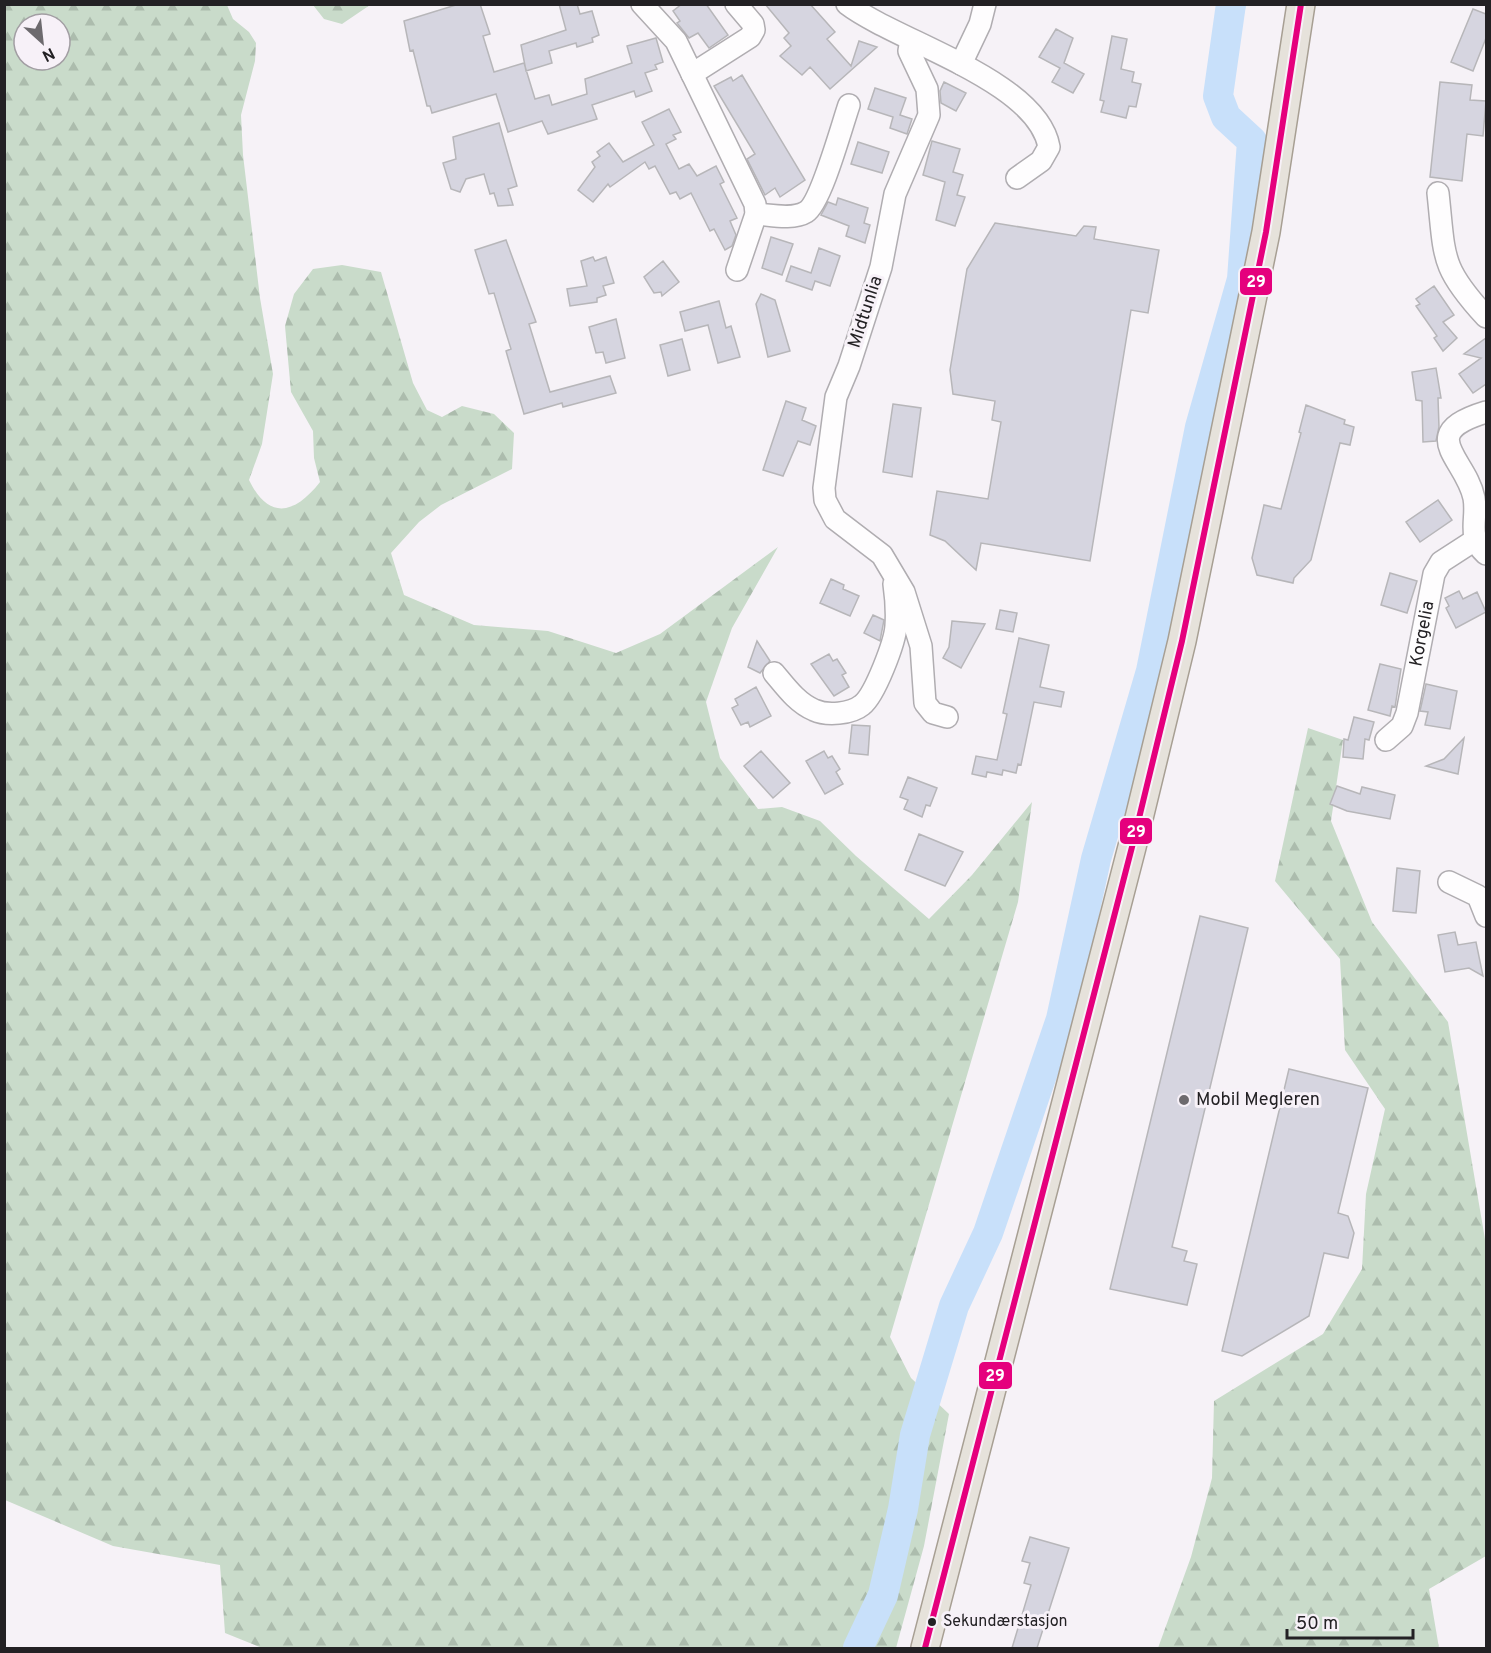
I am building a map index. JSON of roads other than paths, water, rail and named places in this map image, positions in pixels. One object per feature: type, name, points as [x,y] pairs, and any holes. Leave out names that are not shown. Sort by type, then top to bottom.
[{"type":"main road","points":[[925,1648],[1132,847],[1182,641],[1266,232],[1301,4]]},
{"type":"street","points":[[642,4],[669,31],[749,191],[756,214],[737,270]]},
{"type":"street","points":[[692,74],[750,37],[754,30],[753,24],[736,4]]},
{"type":"street","points":[[847,4],[883,27],[961,64],[1011,94],[1034,119],[1048,143],[1047,154],[1041,161],[1017,178]]},
{"type":"street","points":[[961,64],[980,24],[985,4]]},
{"type":"street","name":"Midtunlia","points":[[911,40],[909,51],[927,89],[929,115],[895,194],[881,267],[849,366],[836,398],[824,488],[825,500],[835,519],[882,555],[904,592],[918,629],[925,703],[933,713],[947,717]]},
{"type":"street","points":[[756,214],[796,216],[812,208],[849,105]]},
{"type":"street","points":[[1438,193],[1447,266],[1462,291],[1486,316]]},
{"type":"street","name":"Korgelia","points":[[1386,740],[1402,726],[1407,713],[1434,574],[1441,562],[1481,547],[1472,530],[1474,512],[1472,491],[1455,464],[1450,451],[1449,438],[1453,428],[1461,421],[1486,412]]},
{"type":"street","points":[[774,673],[804,705],[815,711],[834,713],[854,709],[865,703],[892,644],[896,626],[896,606],[890,566]]},
{"type":"street","points":[[1449,882],[1478,896],[1486,916]]},
{"type":"water","points":[[1225,5],[1246,5],[1236,51],[1225,83],[1225,100],[1231,114],[1228,128],[1211,106],[1211,82]]},
{"type":"waterway","points":[[858,1648],[883,1595],[903,1509],[915,1435],[954,1306],[988,1233],[1061,1019],[1096,859],[1151,671],[1200,427],[1242,279],[1252,141],[1226,117],[1218,96],[1231,4]]},
{"type":"place","name":"Mobil Megleren","points":[[1184,1100]]},
{"type":"place","name":"Sekundærstasjon","points":[[932,1622]]}]
